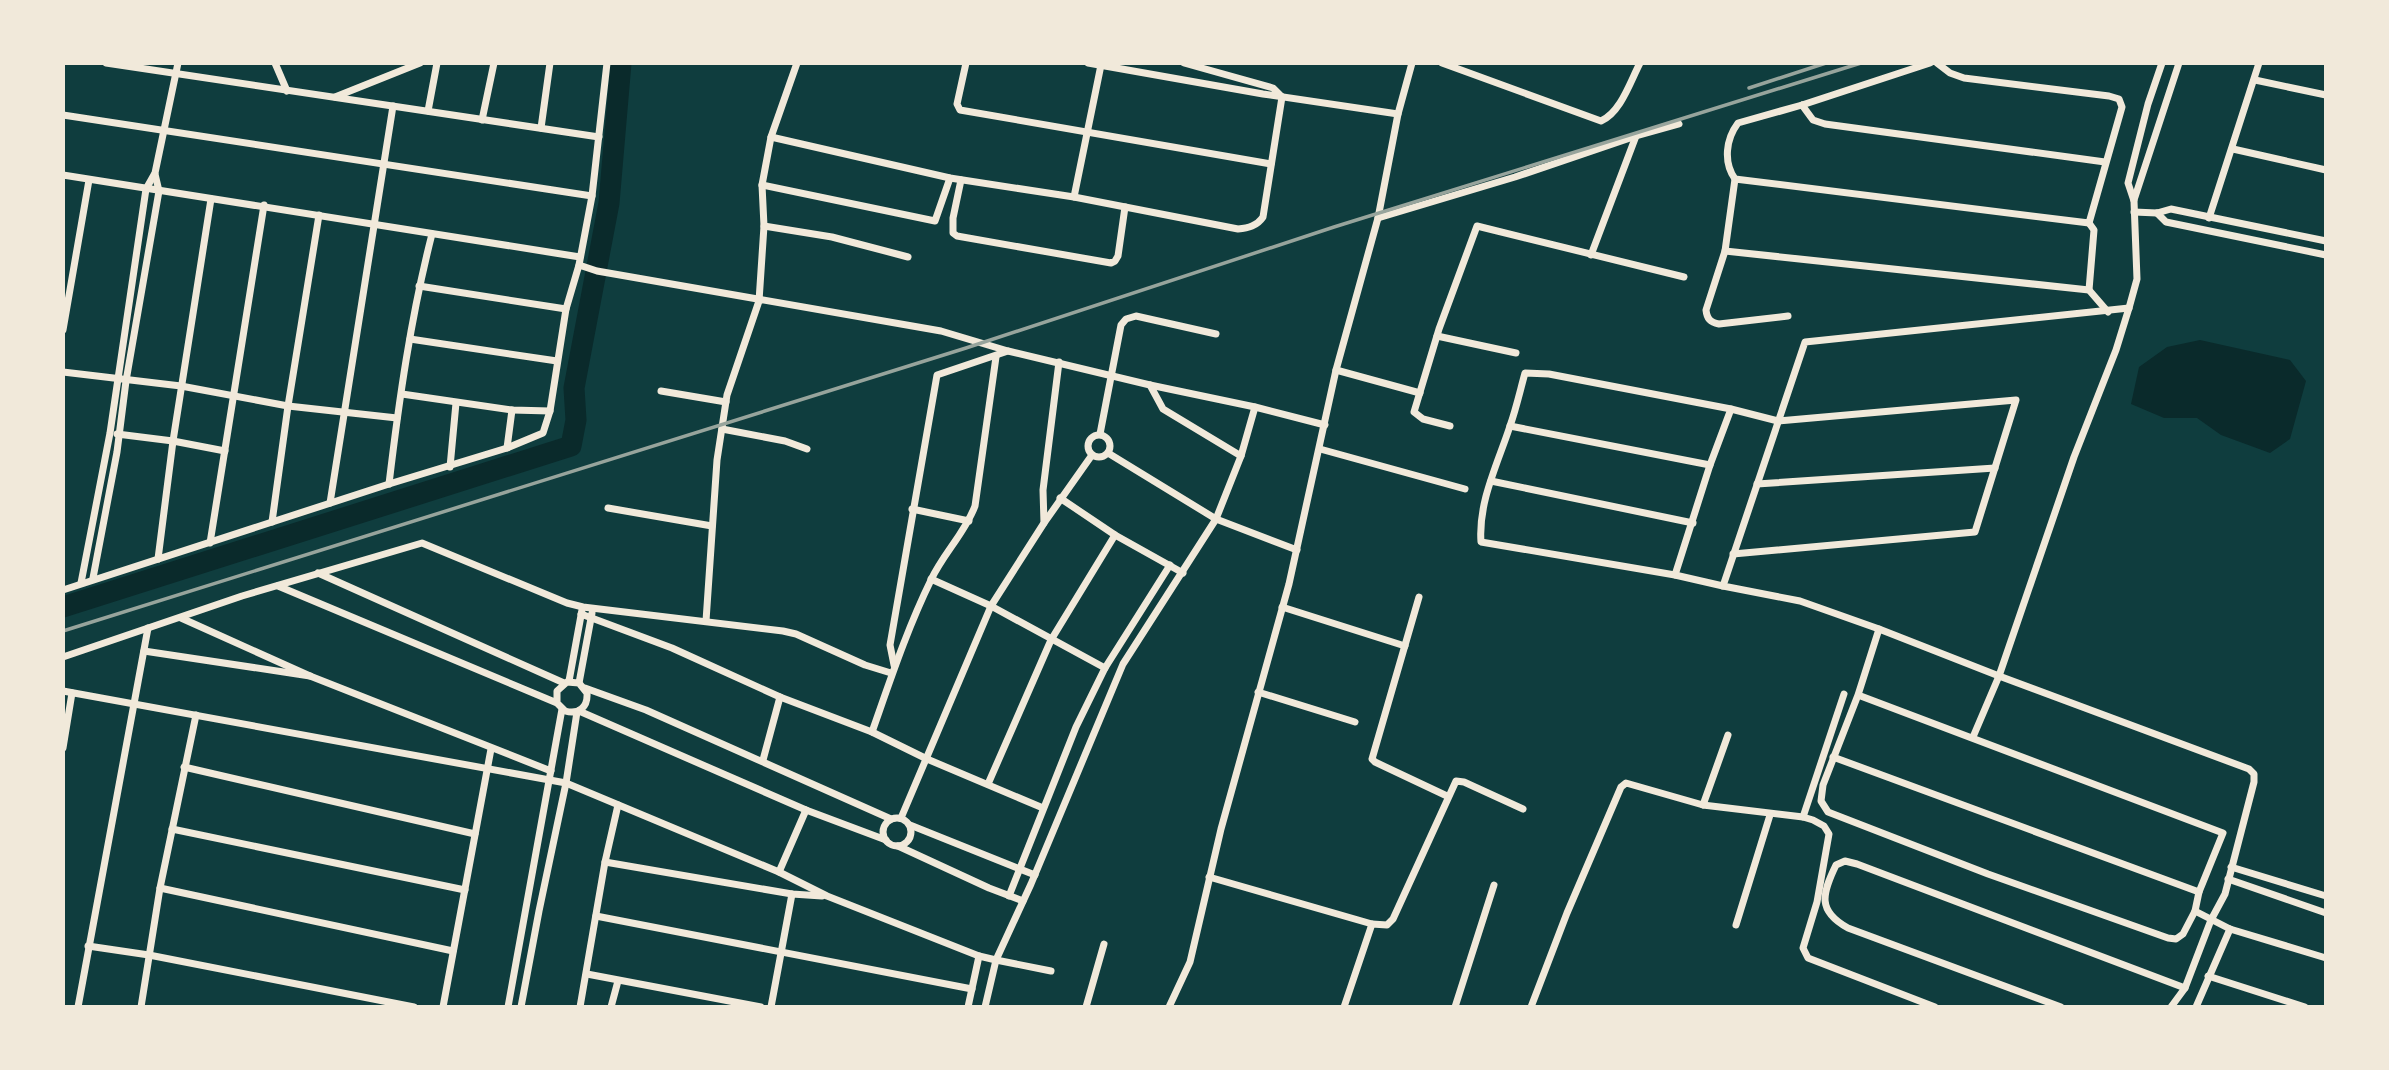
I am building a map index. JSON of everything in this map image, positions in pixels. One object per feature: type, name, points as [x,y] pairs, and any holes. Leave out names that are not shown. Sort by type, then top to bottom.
[{"type":"street","points":[[106,63],[599,137]]},
{"type":"street","points":[[93,578],[117,452],[133,279],[146,189],[155,173],[178,63]]},
{"type":"street","points":[[275,63],[288,91]]},
{"type":"street","points":[[334,97],[420,63]]},
{"type":"street","points":[[428,111],[437,63]]},
{"type":"street","points":[[482,120],[495,63]]},
{"type":"street","points":[[541,128],[550,63]]},
{"type":"street","points":[[63,590],[93,578],[210,543],[388,484],[450,467],[543,433],[550,411],[566,309],[592,196],[607,63]]},
{"type":"street","points":[[706,621],[717,460],[726,402],[759,301],[764,226],[762,185],[771,137],[797,63]]},
{"type":"street","points":[[966,63],[957,104],[960,110],[1271,164]]},
{"type":"street","points":[[1088,63],[1398,114]]},
{"type":"street","points":[[1184,63],[1273,88],[1282,97]]},
{"type":"street","points":[[1169,1007],[1190,962],[1209,877],[1297,551],[1336,370],[1378,218],[1398,114],[1412,63]]},
{"type":"street","points":[[1442,63],[1601,121],[1615,110],[1640,63]]},
{"type":"street","points":[[1788,316],[1718,324],[1710,321],[1706,310],[1725,251],[1735,179],[1730,172],[1727,155],[1735,127],[1738,122],[1802,105],[1930,63]]},
{"type":"street","points":[[1937,63],[1950,73],[1964,78],[2117,97],[2121,101],[2122,107],[2089,223]]},
{"type":"street","points":[[2134,201],[2128,183],[2148,104],[2162,63]]},
{"type":"street","points":[[1973,737],[1998,676],[2069,469],[2129,309],[2137,279],[2134,201],[2179,63]]},
{"type":"street","points":[[2209,218],[2259,63]]},
{"type":"street","points":[[1074,197],[1101,65]]},
{"type":"street","points":[[2255,80],[2326,95]]},
{"type":"street","points":[[771,137],[950,178],[1245,228],[1258,223],[1263,217],[1282,97]]},
{"type":"street","points":[[2148,104],[2165,107]]},
{"type":"street","points":[[1802,105],[1813,120],[1825,124],[2105,162]]},
{"type":"street","points":[[330,503],[393,106]]},
{"type":"street","points":[[63,116],[592,196]]},
{"type":"street","points":[[1378,218],[1679,124]]},
{"type":"street","points":[[1591,256],[1636,136]]},
{"type":"street","points":[[2233,149],[2326,170]]},
{"type":"street","points":[[81,583],[110,433],[144,281],[159,191],[155,173]]},
{"type":"street","points":[[63,175],[264,205],[432,234],[579,261],[593,270],[941,331],[1008,351],[1325,425]]},
{"type":"street","points":[[762,185],[935,221],[950,178]]},
{"type":"street","points":[[1735,179],[2089,223],[2094,230],[2089,290]]},
{"type":"street","points":[[63,330],[89,180]]},
{"type":"street","points":[[961,180],[953,218],[953,233],[957,236],[1098,261],[1115,261],[1125,207]]},
{"type":"street","points":[[158,559],[181,386],[211,199]]},
{"type":"street","points":[[210,543],[264,205]]},
{"type":"street","points":[[2134,212],[2157,213],[2171,209],[2326,242]]},
{"type":"street","points":[[2157,213],[2166,222],[2326,255]]},
{"type":"street","points":[[272,522],[319,215]]},
{"type":"street","points":[[764,226],[832,237],[908,257]]},
{"type":"street","points":[[1450,426],[1415,415],[1437,336],[1477,226],[1684,277]]},
{"type":"street","points":[[2272,243],[2277,232]]},
{"type":"street","points":[[388,484],[419,286],[432,234]]},
{"type":"street","points":[[1725,251],[2089,290],[2108,312]]},
{"type":"street","points":[[133,279],[144,281]]},
{"type":"street","points":[[419,286],[566,309]]},
{"type":"street","points":[[1723,586],[1805,342],[2129,309]]},
{"type":"street","points":[[1100,434],[1121,325],[1128,318],[1136,316],[1216,334]]},
{"type":"street","points":[[1437,336],[1516,353]]},
{"type":"street","points":[[410,339],[557,361]]},
{"type":"street","points":[[893,669],[890,645],[935,376],[1008,351]]},
{"type":"street","points":[[872,732],[893,669],[931,579],[969,521],[975,506],[996,357]]},
{"type":"street","points":[[1044,523],[1043,490],[1059,362]]},
{"type":"street","points":[[1336,370],[1420,393]]},
{"type":"street","points":[[63,372],[181,386],[288,406],[397,418]]},
{"type":"street","points":[[1733,554],[1975,532],[2016,400],[1778,421],[1549,374],[1525,373],[1490,481],[1479,525],[1481,541],[1675,575],[1800,601],[2249,769],[2254,774],[2254,782],[2225,894],[2211,920],[2185,988],[2171,1007]]},
{"type":"street","points":[[1150,385],[1163,409],[1241,456]]},
{"type":"street","points":[[661,391],[726,402]]},
{"type":"street","points":[[402,394],[512,410],[550,411]]},
{"type":"street","points":[[450,467],[456,403]]},
{"type":"street","points":[[979,956],[968,1005],[985,1007],[996,960],[1035,875],[1123,664],[1184,573],[1216,519],[1241,456],[1255,407]]},
{"type":"street","points":[[508,448],[512,410]]},
{"type":"street","points":[[1675,575],[1710,465],[1731,410]]},
{"type":"street","points":[[1510,426],[1710,465]]},
{"type":"street","points":[[722,429],[785,441],[807,449]]},
{"type":"street","points":[[110,433],[225,451]]},
{"type":"street","points":[[1100,434],[1109,441],[1108,453]]},
{"type":"street","points":[[1100,434],[1088,441],[1087,446],[1092,455],[1100,457],[1108,453]]},
{"type":"street","points":[[107,449],[117,452]]},
{"type":"street","points":[[1320,449],[1465,489]]},
{"type":"street","points":[[1108,453],[1216,519],[1297,551]]},
{"type":"street","points":[[901,818],[991,606],[1060,498],[1092,455]]},
{"type":"street","points":[[1757,484],[1995,468]]},
{"type":"street","points":[[1490,481],[1693,523]]},
{"type":"street","points":[[1060,498],[1115,535],[1184,573]]},
{"type":"street","points":[[97,503],[108,505]]},
{"type":"street","points":[[608,508],[712,526]]},
{"type":"street","points":[[912,509],[969,521]]},
{"type":"street","points":[[988,784],[1051,640],[1115,535]]},
{"type":"street","points":[[63,657],[277,585],[422,543],[592,613],[780,697],[872,732],[927,759],[1043,808]]},
{"type":"street","points":[[1009,896],[1076,727],[1105,668],[1170,565]]},
{"type":"street","points":[[318,573],[567,682],[646,709],[891,819],[901,818],[910,825],[1035,875]]},
{"type":"street","points":[[931,579],[991,606],[1105,668]]},
{"type":"street","points":[[277,585],[806,810],[886,840],[1023,901]]},
{"type":"street","points":[[1419,597],[1372,759],[1447,796]]},
{"type":"street","points":[[1282,607],[1405,646]]},
{"type":"street","points":[[508,1007],[550,780],[559,706],[557,691],[567,682],[582,611]]},
{"type":"street","points":[[592,613],[636,612],[796,634],[865,665],[893,669]]},
{"type":"street","points":[[521,1007],[578,711],[586,703],[582,686],[592,613]]},
{"type":"street","points":[[180,617],[310,676],[551,771]]},
{"type":"street","points":[[78,1007],[148,628]]},
{"type":"street","points":[[1858,695],[2223,833],[2199,892],[2195,911],[2183,934],[2176,939],[2155,935],[1828,812],[1821,801],[1823,785],[1858,695],[1879,629]]},
{"type":"street","points":[[144,651],[310,676]]},
{"type":"street","points":[[63,691],[566,783],[779,872],[827,896],[979,956],[1051,971]]},
{"type":"street","points":[[1258,692],[1355,722]]},
{"type":"street","points":[[63,748],[72,693]]},
{"type":"street","points":[[1803,817],[1844,694]]},
{"type":"street","points":[[763,760],[780,697]]},
{"type":"street","points":[[141,1007],[160,888],[196,715]]},
{"type":"street","points":[[1703,805],[1728,735]]},
{"type":"street","points":[[443,1007],[491,749]]},
{"type":"street","points":[[1833,757],[2199,892]]},
{"type":"street","points":[[184,767],[475,834]]},
{"type":"street","points":[[1209,877],[1373,924],[1387,925],[1393,919],[1453,784],[1460,780],[1523,809]]},
{"type":"street","points":[[1531,1007],[1567,913],[1622,784],[1627,783],[1703,805],[1803,817],[1824,826],[1829,834],[1817,902],[1803,948],[1804,954],[1808,958],[1935,1007]]},
{"type":"street","points":[[580,1007],[605,862],[618,805]]},
{"type":"street","points":[[779,872],[806,810]]},
{"type":"street","points":[[1735,925],[1770,815]]},
{"type":"street","points":[[886,840],[884,828],[891,819]]},
{"type":"street","points":[[898,846],[905,844],[910,838],[910,825]]},
{"type":"street","points":[[172,829],[464,890]]},
{"type":"street","points":[[2061,1007],[1835,921],[1829,916],[1825,904],[1826,892],[1836,865],[1845,861],[1857,864],[2185,988]]},
{"type":"street","points":[[605,862],[792,894],[827,896]]},
{"type":"street","points":[[2231,867],[2326,897]]},
{"type":"street","points":[[2228,879],[2326,913]]},
{"type":"street","points":[[1455,1007],[1494,885]]},
{"type":"street","points":[[160,888],[453,951]]},
{"type":"street","points":[[771,1007],[792,894]]},
{"type":"street","points":[[2195,911],[2230,929],[2326,958]]},
{"type":"street","points":[[596,916],[972,989]]},
{"type":"street","points":[[1344,1007],[1373,924]]},
{"type":"street","points":[[2196,1007],[2230,929]]},
{"type":"street","points":[[1086,1007],[1104,944]]},
{"type":"street","points":[[88,946],[414,1007]]},
{"type":"street","points":[[587,974],[761,1007]]},
{"type":"street","points":[[2208,976],[2305,1007]]},
{"type":"street","points":[[611,1007],[618,981]]},
{"type":"water","points":[[2200,340],[2290,360],[2306,381],[2290,439],[2270,453],[2221,435],[2197,418],[2164,418],[2131,404],[2139,367],[2167,347]]},
{"type":"waterway","points":[[63,607],[571,446],[576,420],[574,388],[609,203],[621,63]]},
{"type":"railway","points":[[1749,88],[1826,63]]},
{"type":"railway","points":[[63,631],[966,348],[1334,227],[1861,63]]}]
